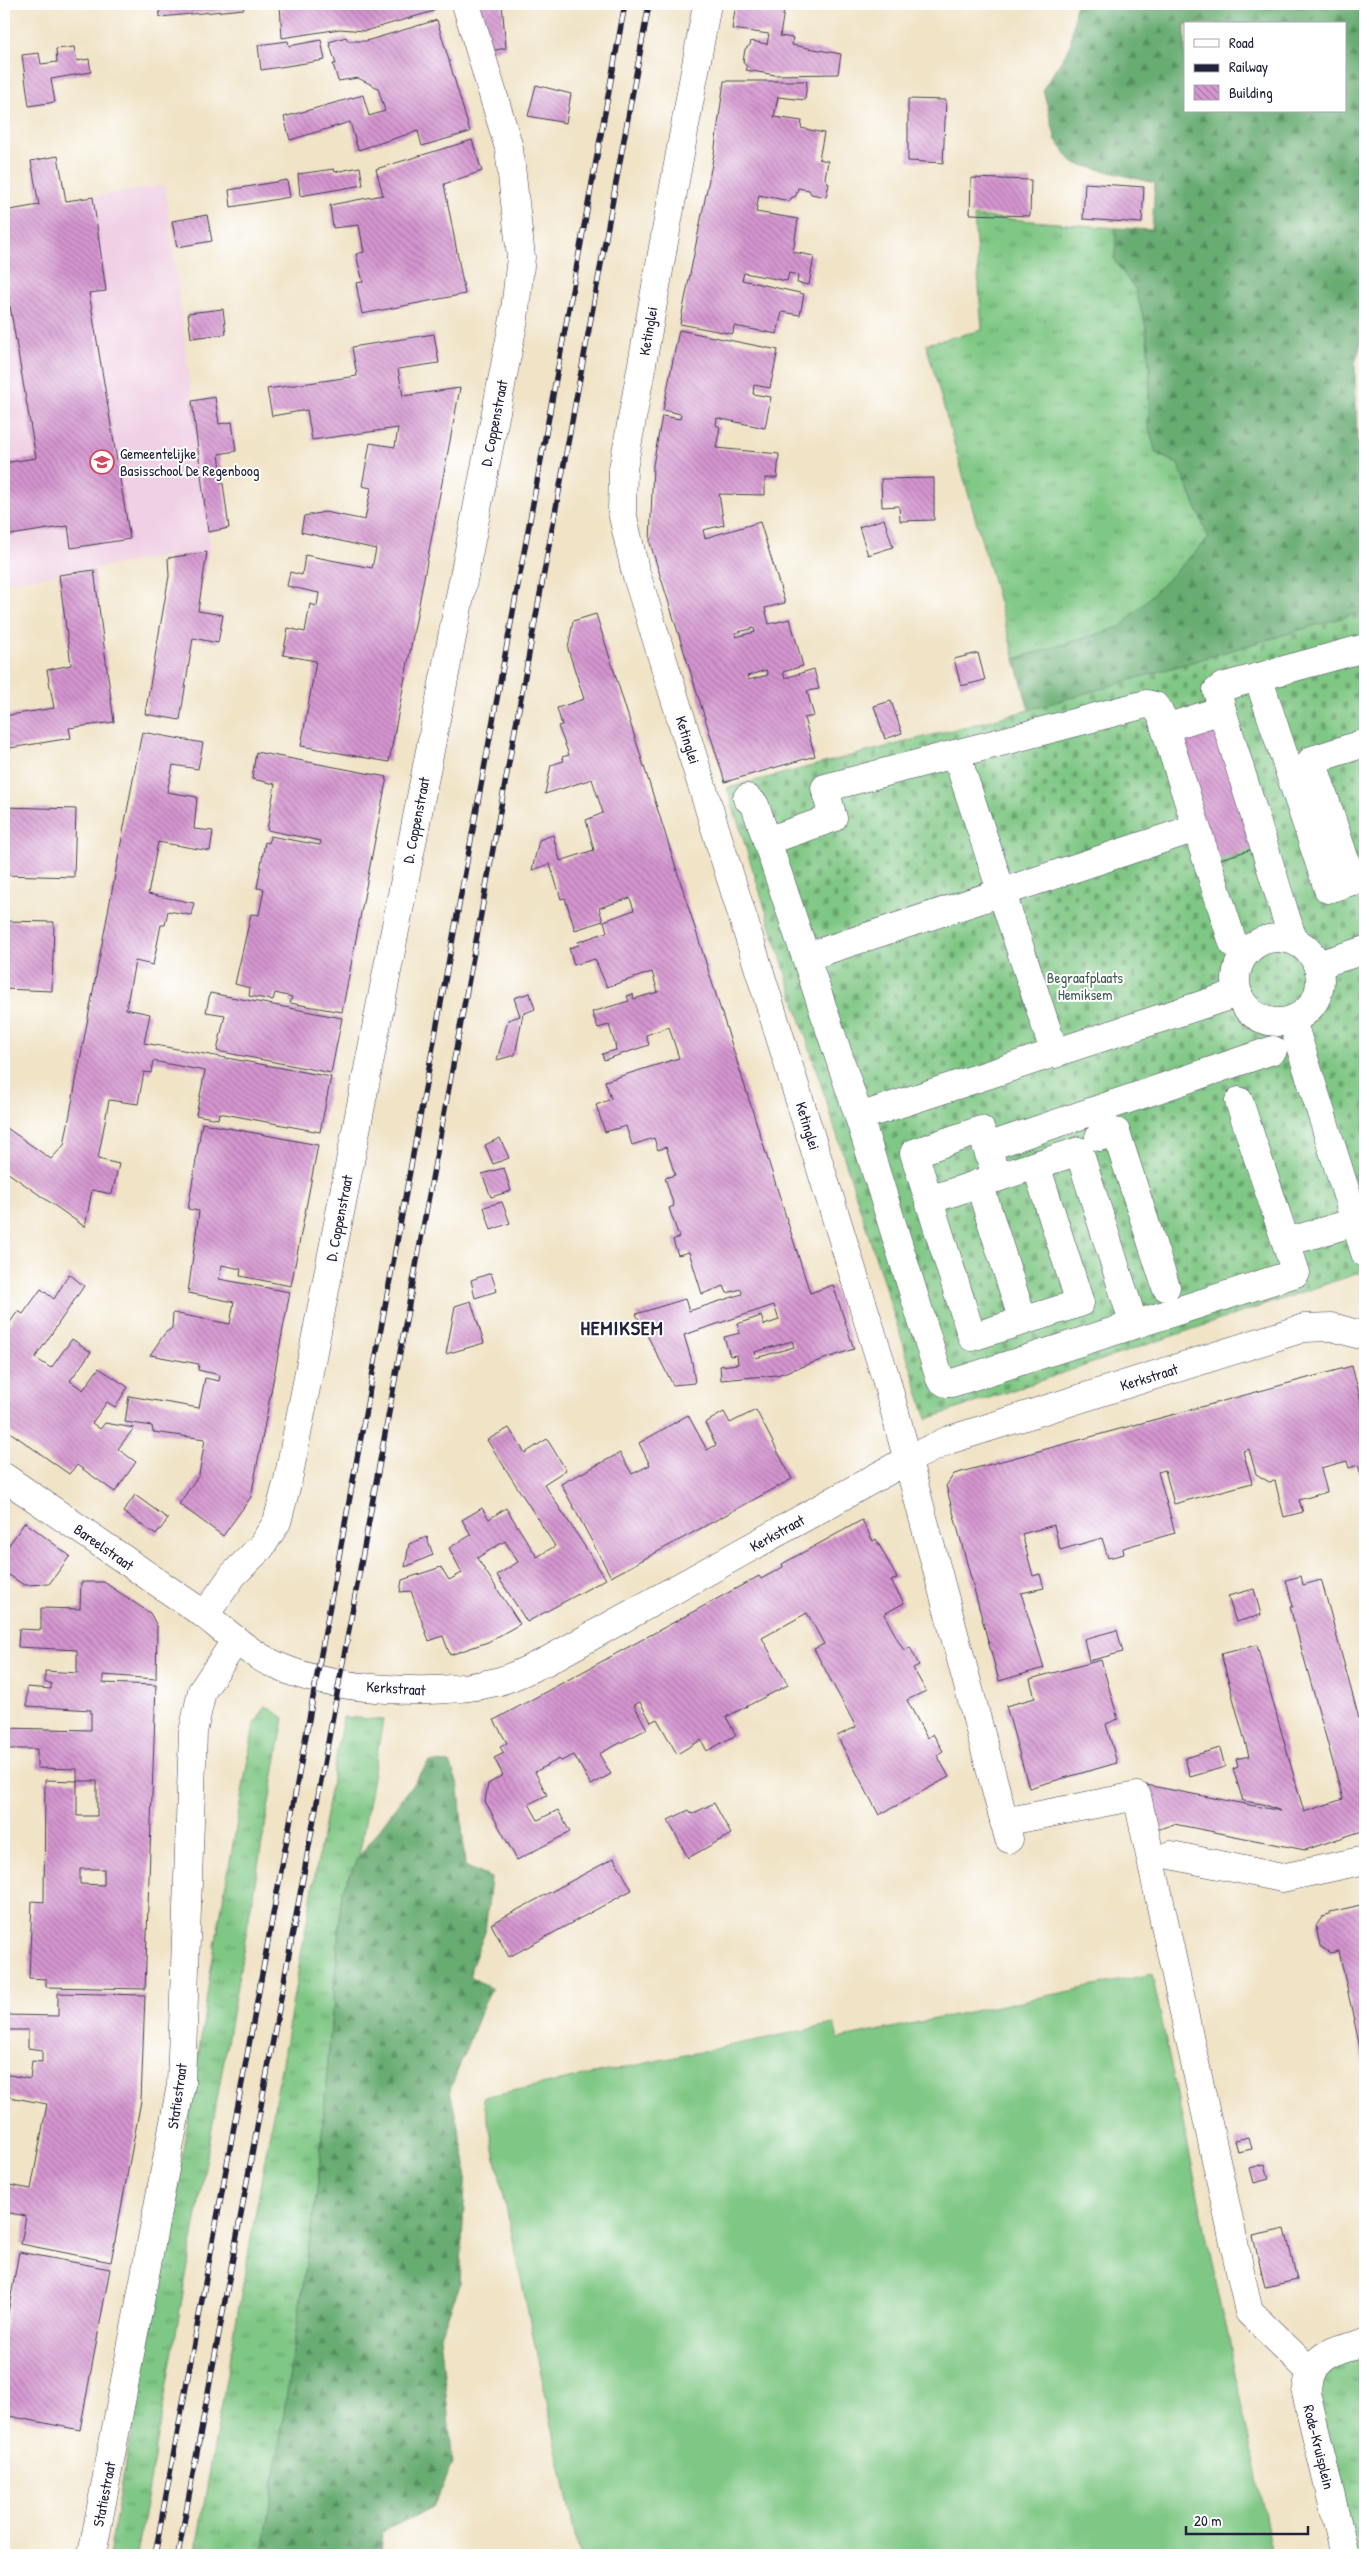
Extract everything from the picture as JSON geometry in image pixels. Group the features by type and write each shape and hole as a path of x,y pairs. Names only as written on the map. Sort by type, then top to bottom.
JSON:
{"street":[{"name":"D. Coppenstraat","path":"206,1615 233,1575 261,1547 277,1522 288,1480 514,319 521,257 509,148 466,4"},
{"name":"Ketinglei","path":"707,4 623,469 622,512 635,570 754,950 909,1459 1007,1830 1137,1796 1249,2312 1310,2372"},
{"path":"1294,940 1218,697 1218,691 1222,687 1365,648"},
{"path":"1258,677 1328,889 1358,879 1312,760 1365,743"},
{"path":"767,840 833,818 825,788 1146,704 1155,706 1161,715 1233,943 1244,955"},
{"path":"1164,728 1222,710"},
{"path":"956,754 1055,1054"},
{"path":"747,798 755,805 767,840 859,1117 940,1379 946,1383 952,1383 1296,1273 1239,1101"},
{"path":"806,957 1196,828"},
{"path":"1279,937 1294,940 1306,948 1317,965 1320,988 1314,1001 1305,1013 1292,1020 1266,1020 1254,1014 1244,1005 1238,993 1236,980 1238,967 1244,955 1252,946 1264,940 1279,937"},
{"path":"1317,965 1365,950"},
{"path":"859,1117 1238,993"},
{"path":"1292,1020 1360,1220 1365,1253"},
{"path":"986,1147 1273,1050"},
{"path":"1090,1111 1089,1144 1134,1325"},
{"path":"1023,1321 988,1180 986,1147 981,1130 914,1153 972,1337 1023,1321 1080,1303 1036,1165"},
{"path":"929,1200 1036,1165 1116,1132 1166,1287"},
{"path":"1287,1242 1360,1220"},
{"name":"Kerkstraat","path":"206,1615 236,1640 272,1664 316,1679 338,1683 446,1691 498,1682 545,1662 909,1459 949,1440 1304,1328 1332,1327 1358,1334 1365,1333"},
{"name":"Bareelstraat","path":"4,1477 206,1615"},
{"name":"Statiestraat","path":"92,2555 181,2085 193,1732 202,1691 236,1640"},
{"path":"1171,1855 1282,1878 1365,1860"},
{"path":"1310,2372 1327,2354 1350,2345 1365,2342"},
{"name":"Rode-Kruisplein","path":"1310,2372 1306,2393 1345,2555"}],"shaded area":[{"name":"Gemeentelijke Basisschool De Regenboog","path":"165,185 211,552 161,557 4,583 4,211"}],"green space":[{"path":"1076,4 1365,4 1365,328 1355,364 1357,441 1365,453 1365,611 1029,710 1015,659 1120,627 1209,538 1178,464 1156,453 1148,424 1150,374 1146,326 1135,289 1115,261 1116,228 1152,230 1155,183 1073,163 1056,140 1043,89 1070,47"},
{"path":"974,216 1116,228 1115,261 1135,289 1146,326 1150,374 1148,424 1156,453 1178,464 1209,538 1120,627 1015,659 926,344 982,330"},
{"name":"Begraafplaats Hemiksem","path":"1365,611 1365,1271 927,1419 727,788 1029,710"},
{"path":"266,1706 284,1718 137,2555 109,2555 193,2094 210,1974 254,1725"},
{"path":"343,1717 383,1720 359,1857 342,1891 318,2183 263,2555 195,2555"},
{"path":"429,1762 450,1763 459,1787 465,1866 491,1878 485,1932 471,1968 471,1977 492,1989 480,2012 450,2090 466,2164 460,2285 440,2335 453,2464 433,2507 382,2532 380,2555 263,2555 318,2183 342,1891 359,1857"},
{"path":"1152,1974 1273,2555 579,2555 483,2097 834,2024 838,2039"},
{"path":"1365,2343 1365,2555 1345,2555 1311,2372"}],"building":[{"path":"159,4 243,4 244,9 160,17"},
{"path":"280,4 432,4 434,11 365,31 340,29 282,38"},
{"path":"477,4 502,4 506,48 491,51"},
{"path":"736,4 785,4 780,36 793,38 792,45 841,54 838,74 775,75 746,70 747,67 743,62 745,49 750,45 751,41 767,44 769,34 732,29"},
{"path":"437,20 470,132 422,146 418,131 358,150 350,122 290,140 284,117 363,95 369,116 385,111 378,88 358,78 338,81 333,64 336,64 329,42 346,37 348,41 366,41"},
{"path":"321,40 325,60 261,70 258,45 288,41 289,46"},
{"path":"74,47 77,61 89,59 91,72 51,79 55,102 29,106 22,55 39,53 41,64 57,62 56,49"},
{"path":"724,81 807,81 805,100 778,97 774,117 802,121 801,128 824,133 819,159 828,161 825,178 829,184 826,197 811,194 809,190 798,188 796,196 791,198 790,201 759,195 756,212 798,219 793,252 814,256 809,285 797,283 798,275 789,273 787,281 744,273 742,280 804,294 800,315 782,312 777,334 734,326 733,334 680,324 714,154"},
{"path":"536,85 571,94 566,123 528,116"},
{"path":"908,99 946,100 943,163 908,161"},
{"path":"472,140 482,171 444,184 465,294 362,314 356,283 363,282 356,254 364,252 359,225 333,228 330,205 383,195 376,169"},
{"path":"58,156 66,201 93,197 106,291 89,293 130,539 71,548 68,526 4,536 4,463 36,458 10,306 4,307 4,211 39,205 31,161"},
{"path":"360,167 363,185 300,196 298,174 334,169 335,172"},
{"path":"971,178 1031,180 1030,216 970,214"},
{"path":"287,180 290,197 231,207 229,190"},
{"path":"1085,183 1144,187 1142,223 1083,219"},
{"path":"207,215 212,241 177,247 172,221"},
{"path":"223,309 226,334 191,338 188,313"},
{"path":"679,330 778,350 770,388 754,385 753,394 771,397 765,428 717,418 716,425 720,427 716,448 779,454 777,478 765,478 765,495 719,494 724,525 703,530 705,538 760,522 785,603 765,608 769,624 790,619 803,666 783,672 785,678 814,669 819,689 807,691 814,716 804,718 815,756 725,782 650,543 653,465 662,416 680,419 681,414 663,410","holes":["754,628 755,632 736,637 735,633","766,670 768,675 748,680 747,676"]},
{"path":"434,334 439,363 398,369 403,396 460,388 389,762 301,746 316,661 283,655 288,628 305,632 310,604 317,606 319,593 287,586 290,572 302,575 305,555 372,568 376,549 301,532 304,516 325,512 365,520 371,488 362,486 370,443 395,447 398,428 312,440 307,410 272,416 267,389 357,376 352,347"},
{"path":"215,397 219,424 232,422 236,451 219,454 229,528 208,532 192,401"},
{"path":"934,478 934,520 900,521 899,506 882,507 881,479"},
{"path":"884,519 893,547 868,555 859,527"},
{"path":"207,552 198,611 223,615 218,643 193,638 180,720 145,714 169,576 168,558"},
{"path":"94,570 114,722 69,728 71,738 4,749 4,716 54,708 47,670 71,665 59,575"},
{"path":"596,614 810,1293 833,1285 854,1349 777,1375 721,1380 720,1366 738,1364 737,1355 730,1356 724,1337 740,1333 737,1324 761,1316 764,1325 779,1320 774,1305 684,1335 692,1362 695,1383 673,1385 636,1314 685,1299 689,1311 742,1294 741,1289 727,1293 724,1286 702,1294 689,1252 678,1255 673,1240 679,1237 669,1208 674,1206 665,1178 675,1175 666,1147 658,1150 654,1138 632,1145 626,1126 605,1132 596,1105 611,1099 605,1081 679,1058 669,1027 646,1035 649,1045 604,1060 602,1054 616,1050 615,1044 609,1025 598,1028 592,1012 629,1001 627,996 633,994 634,999 658,992 652,972 607,987 595,959 574,965 569,948 579,945 578,942 607,932 604,921 634,910 630,898 599,908 603,921 575,930 565,898 561,899 550,864 532,870 539,840 553,835 560,861 594,850 586,820 603,813 592,779 545,794 551,765 564,761 562,757 569,755 558,726 562,725 557,708 584,699 568,649 573,621","holes":["792,1341 794,1347 756,1358 755,1352"]},
{"path":"978,653 985,680 961,686 954,659"},
{"path":"891,701 902,733 885,739 874,706"},
{"path":"1217,718 1259,847 1214,861 1173,732"},
{"path":"142,732 203,743 198,769 173,765 167,792 197,797 194,829 213,831 210,851 158,842 148,894 194,903 191,915 168,911 165,925 161,925 153,965 135,961 126,1009 150,1014 144,1043 331,1077 320,1132 219,1113 218,1119 196,1115 205,1071 153,1061 151,1073 144,1072 138,1104 109,1100 98,1159 119,1164 112,1194 92,1190 85,1227 4,1170 4,1126 51,1159 64,1145"},
{"path":"256,752 387,777 342,1012 290,1003 292,997 275,993 273,1000 249,996 250,988 235,984 251,914 259,915 264,889 257,888 265,842 269,843 270,836 320,845 321,841 267,830 275,784 252,779"},
{"path":"4,807 76,809 74,877 4,875"},
{"path":"4,921 54,922 52,991 4,989"},
{"path":"210,993 342,1018 331,1073 217,1051 225,1015 206,1012"},
{"path":"530,993 535,1009 523,1014 515,1055 497,1060 508,1020 520,1016 514,998"},
{"path":"202,1123 318,1145 291,1286 240,1276 241,1269 222,1265 219,1279 290,1292 251,1497 223,1536 179,1504 199,1475 205,1439 153,1432 152,1426 125,1422 129,1396 199,1408 205,1378 219,1381 220,1375 198,1370 199,1364 150,1355 165,1333 172,1328 173,1313 230,1324 234,1302 188,1293 199,1211 188,1209"},
{"path":"500,1138 509,1158 493,1164 485,1145"},
{"path":"504,1168 511,1191 491,1197 482,1174"},
{"path":"502,1202 510,1223 491,1230 484,1207"},
{"path":"491,1273 497,1291 475,1298 471,1280"},
{"path":"69,1274 84,1286 35,1358 51,1368 72,1339 91,1352 70,1381 83,1390 99,1368 128,1387 115,1407 107,1402 92,1423 100,1429 105,1423 134,1428 118,1449 136,1462 115,1492 77,1465 69,1474 4,1428 4,1331 18,1311 23,1314 41,1289 54,1299"},
{"path":"471,1301 484,1343 446,1354 455,1306"},
{"path":"1352,1366 1365,1417 1365,1489 1358,1465 1349,1468 1347,1461 1321,1468 1327,1492 1299,1500 1303,1512 1284,1517 1275,1481 1269,1482 1256,1474 1249,1449 1243,1451 1252,1483 1174,1504 1165,1470 1158,1472 1175,1533 1123,1548 1124,1554 1108,1558 1102,1538 1060,1550 1054,1525 1022,1534 1033,1576 1040,1574 1044,1588 1021,1593 1044,1668 999,1681 946,1486 954,1474"},
{"path":"756,1410 792,1479 611,1577 561,1484 620,1453 632,1474 650,1465 639,1443 688,1415 707,1450 716,1445 705,1423 724,1412 730,1423"},
{"path":"509,1428 525,1453 547,1439 566,1470 544,1484 606,1579 527,1622 497,1575 518,1562 505,1541 477,1558 520,1624 488,1642 450,1655 443,1636 429,1641 411,1591 400,1592 402,1580 441,1567 449,1580 462,1573 449,1548 471,1535 462,1520 482,1508 489,1519 506,1508 537,1557 555,1546 487,1440"},
{"path":"135,1495 168,1519 156,1535 123,1512"},
{"path":"862,1520 873,1541 876,1539 897,1578 891,1581 904,1603 884,1614 904,1651 910,1647 919,1665 913,1668 926,1691 907,1700 927,1738 933,1734 943,1751 937,1755 949,1777 879,1815 837,1736 856,1727 814,1649 824,1644 807,1613 762,1638 788,1685 726,1717 736,1735 707,1751 701,1740 677,1754 657,1719 651,1722 640,1702 634,1705 647,1729 599,1754 611,1774 591,1785 574,1755 561,1761 559,1759 535,1772 547,1795 529,1804 538,1820 558,1810 570,1832 517,1860 485,1801 488,1784 503,1775 494,1758 504,1753 500,1747 507,1743 494,1720 759,1576 761,1579 783,1567 782,1564"},
{"path":"25,1522 70,1556 49,1584 24,1585 9,1575 4,1581 4,1552"},
{"path":"427,1537 433,1555 405,1567 409,1544"},
{"path":"1301,1576 1303,1585 1321,1580 1322,1582 1365,1741 1365,1830 1305,1850 1174,1824 1154,1831 1141,1784 1281,1811 1262,1804 1243,1801 1233,1769 1238,1767 1236,1759 1249,1756 1221,1654 1257,1645 1304,1812 1343,1799 1290,1607 1293,1607 1286,1580"},
{"path":"81,1582 104,1582 150,1613 157,1626 156,1679 103,1675 103,1683 156,1685 145,1989 46,1987 46,1979 29,1978 32,1901 44,1902 45,1780 77,1781 77,1769 37,1768 37,1749 4,1749 4,1728 91,1730 91,1710 27,1706 27,1687 51,1689 51,1683 45,1683 45,1671 77,1673 77,1650 18,1647 19,1629 41,1630 41,1608 80,1609","holes":["77,1781 97,1781 97,1816 77,1816","80,1869 104,1869 104,1885 80,1884"]},
{"path":"1254,1589 1261,1615 1236,1622 1228,1596"},
{"path":"1117,1630 1123,1652 1089,1661 1084,1639"},
{"path":"1101,1660 1118,1719 1106,1724 1117,1763 1029,1788 1006,1706 1035,1698 1030,1679"},
{"path":"1220,1748 1225,1767 1190,1777 1185,1758"},
{"path":"714,1803 731,1834 688,1858 668,1820 689,1810 692,1814"},
{"path":"614,1858 632,1890 509,1957 491,1924"},
{"path":"1365,1904 1365,2071 1339,1951 1330,1953 1320,1946 1316,1926 1322,1917 1330,1915 1330,1912"},
{"path":"58,1993 145,1995 141,2101 111,2262 21,2244 26,2216 4,2212 4,2184 31,2189 47,2104 4,2096 4,2074 30,2079 32,2061 42,2062 42,2050 28,2048 28,2030 4,2030 4,2015 58,2016"},
{"path":"1249,2137 1252,2149 1238,2152 1235,2140"},
{"path":"1265,2164 1269,2179 1254,2183 1250,2168"},
{"path":"1285,2229 1297,2280 1265,2287 1253,2236"},
{"path":"19,2252 110,2269 80,2430 4,2415 4,2335"}],"railway":[{"path":"155,2555 625,4"},
{"path":"178,2555 649,4"}],"place":[{"name":"Gemeentelijke Basisschool De Regenboog","path":"102,462"}],"district":[{"name":"HEMIKSEM","path":"622,1327"}]}
